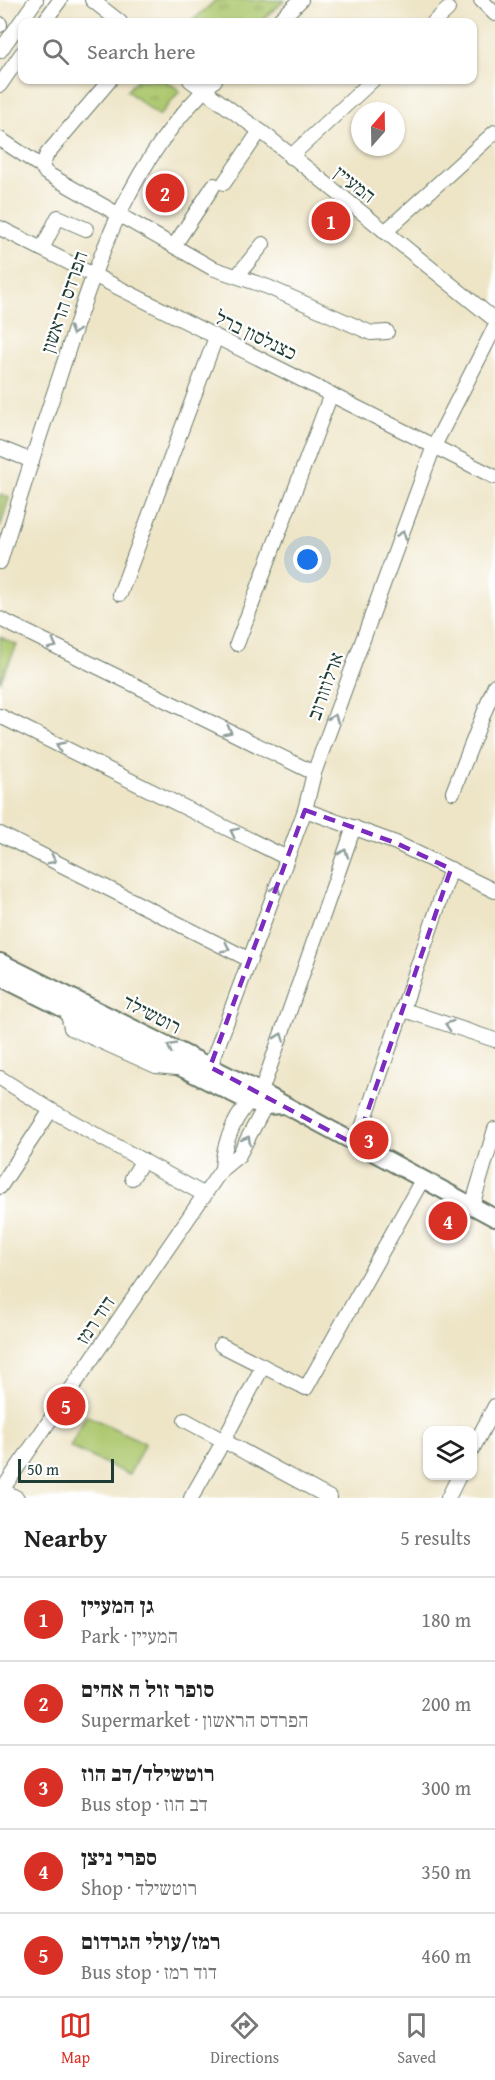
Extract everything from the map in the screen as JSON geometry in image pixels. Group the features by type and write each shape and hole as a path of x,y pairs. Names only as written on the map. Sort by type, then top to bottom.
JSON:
{"main road":[{"name":"רוטשילד","path":"0,962 210,1067 258,1100"},
{"name":"רוטשילד","path":"0,977 182,1068 258,1100 285,1106 495,1218"}],"street":[{"path":"23,18 36,0"},
{"path":"47,18 60,0"},
{"path":"92,0 115,18"},
{"path":"281,18 301,0"},
{"path":"481,0 495,14"},
{"path":"438,18 448,9"},
{"path":"0,51 18,26"},
{"path":"0,85 18,59"},
{"path":"42,167 47,154 107,84"},
{"name":"המעיין","path":"195,84 260,131 495,320"},
{"name":"הפרדס הראשון","path":"0,562 92,275 117,213 162,140 210,84"},
{"path":"290,157 369,84"},
{"path":"174,246 260,131"},
{"path":"385,232 495,132"},
{"path":"0,139 42,167 46,174 212,268 268,287 371,333 387,332"},
{"path":"42,249 58,217 86,229"},
{"path":"0,245 2,230"},
{"name":"כצנלסון ברל","path":"2,230 495,477"},
{"path":"237,276 263,244"},
{"name":"ארלוזורוב","path":"210,1067 305,810 314,773 434,446 495,327"},
{"path":"120,594 216,337"},
{"path":"237,644 330,394"},
{"path":"0,448 32,461"},
{"path":"0,619 314,773"},
{"path":"453,792 495,686"},
{"path":"0,716 287,858"},
{"path":"305,810 396,843 495,891"},
{"name":"דוד רמז","path":"1,1491 222,1169 226,1142 258,1100 354,826"},
{"path":"0,834 250,960"},
{"path":"356,1145 370,1110 451,869"},
{"path":"404,1010 495,1040"},
{"path":"0,1078 51,1110 205,1195"},
{"path":"0,1186 51,1110"},
{"path":"472,1206 495,1129"},
{"path":"132,1178 143,1161"},
{"path":"221,1345 306,1388 422,1180"},
{"path":"191,1498 263,1366"},
{"path":"477,1440 495,1406"},
{"path":"185,1420 221,1445 330,1498"},
{"path":"448,1498 457,1480"},
{"path":"1,1491 17,1498"}],"highlighted area":[{"path":"305,810 396,843 451,869 356,1145 210,1067"}],"green space":[{"path":"216,0 285,0 265,18 196,18"},
{"path":"133,84 170,84 180,91 159,116 127,91"},
{"path":"331,201 351,220 332,241 311,223"},
{"path":"0,494 9,498 0,528"},
{"path":"0,637 17,645 0,682"},
{"path":"86,1415 145,1443 129,1475 70,1447"}],"place":[{"name":"סופר זול ה אחים","path":"165,193"},
{"name":"גן המעיין","path":"331,221"},
{"name":"רוטשילד/דב הוז","path":"369,1140"},
{"name":"ספרי ניצן","path":"448,1221"},
{"name":"רמז/עולי הגרדום","path":"66,1406"}]}
